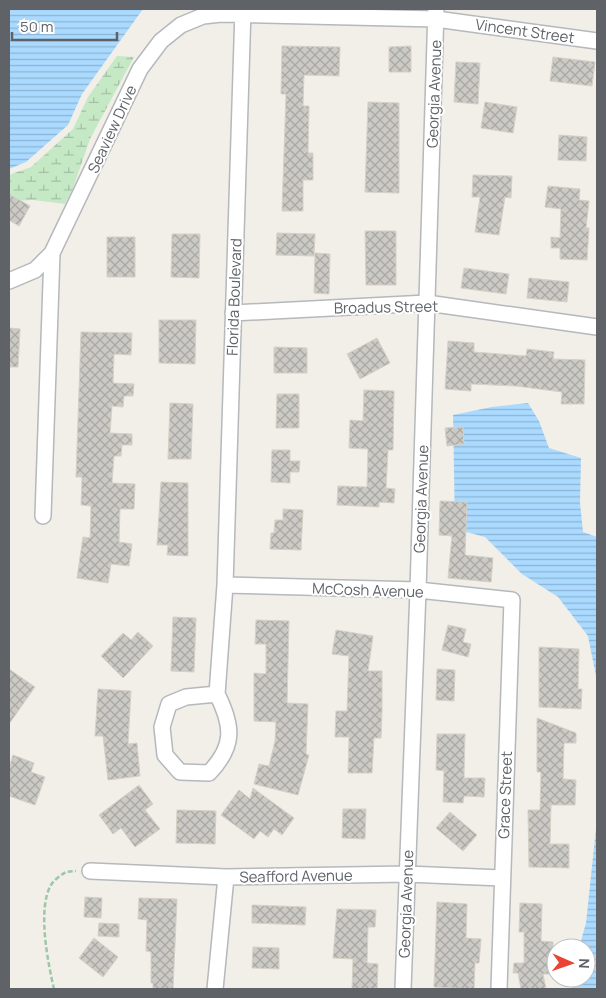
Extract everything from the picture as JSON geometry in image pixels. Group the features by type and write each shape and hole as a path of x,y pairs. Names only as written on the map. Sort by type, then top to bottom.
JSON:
{"street":[{"name":"Vincent Street","path":"243,12 436,14 597,41"},
{"name":"Seaview Drive","path":"9,281 35,270 52,253 140,69 161,41 181,25 204,16 243,12"},
{"name":"Florida Boulevard","path":"218,694 225,585 243,12"},
{"name":"Georgia Avenue","path":"403,989 436,14"},
{"path":"43,516 52,253"},
{"name":"Broadus Street","path":"233,313 427,303 597,327"},
{"name":"McCosh Avenue","path":"225,585 418,590 512,600"},
{"name":"Grace Street","path":"499,989 512,600"},
{"path":"218,694 230,722 228,746 222,760 209,774 180,772 165,756 162,727 169,704 186,698 218,694"},
{"name":"Seafford Avenue","path":"90,871 226,876 407,874 502,878"},
{"path":"215,989 226,876"}],"path":[{"path":"54,989 48,965 44,914 51,885 66,872 90,871"}],"green space":[{"path":"117,56 134,57 90,139 73,188 65,204 33,200 9,201 9,175 31,167 73,129 88,97"}],"water":[{"path":"9,9 143,9 82,94 68,125 26,162 9,169"},
{"path":"528,403 539,421 549,448 581,458 580,503 583,532 597,537 597,681 588,636 558,597 522,574 485,537 455,529 453,415 492,407"},
{"path":"597,819 597,989 572,989 596,988 596,938 582,938 586,923"}],"building":[{"path":"282,46 340,47 339,76 304,75 303,106 309,106 308,153 313,153 313,180 303,180 303,211 282,211 286,94 281,94"},
{"path":"411,46 411,72 389,72 389,47"},
{"path":"553,57 595,62 592,86 550,81"},
{"path":"456,62 480,63 478,104 454,102"},
{"path":"368,102 399,103 399,193 365,192"},
{"path":"485,102 517,107 513,133 481,128"},
{"path":"559,135 587,137 586,161 558,160"},
{"path":"473,175 512,176 511,198 505,197 499,235 475,232 480,197 472,197"},
{"path":"548,186 580,189 579,200 589,201 586,228 589,228 587,260 560,259 560,248 551,248 551,237 560,238 561,209 545,207"},
{"path":"9,194 30,206 19,226 9,220"},
{"path":"365,231 396,231 396,285 366,285"},
{"path":"277,233 315,234 314,256 276,255"},
{"path":"172,234 200,234 199,278 171,277"},
{"path":"107,237 135,237 135,277 107,277"},
{"path":"315,253 330,254 329,294 314,293"},
{"path":"464,268 509,274 506,294 461,288"},
{"path":"529,278 569,282 567,302 527,298"},
{"path":"159,320 196,320 195,364 159,363"},
{"path":"9,328 20,329 18,367 9,367"},
{"path":"81,332 132,333 131,355 114,354 113,383 134,384 133,396 124,396 123,407 112,406 110,433 132,434 132,445 122,445 121,456 114,456 112,483 135,484 134,509 120,509 119,542 132,544 129,566 111,564 108,583 77,578 83,537 90,538 91,506 81,505 82,477 76,477"},
{"path":"377,338 390,363 360,379 347,354"},
{"path":"448,341 474,343 474,352 526,356 527,349 554,352 553,359 585,360 584,404 561,404 562,392 516,386 471,384 471,391 445,389"},
{"path":"274,347 307,348 307,373 274,373"},
{"path":"364,390 394,391 393,450 388,450 386,488 395,489 394,503 379,502 379,507 337,505 338,486 367,487 368,449 349,448 350,420 363,421"},
{"path":"277,394 299,394 299,428 276,428"},
{"path":"170,403 193,404 191,459 168,459"},
{"path":"463,427 464,444 447,446 445,428"},
{"path":"272,450 290,450 290,461 300,461 299,472 290,472 290,483 271,482"},
{"path":"161,482 188,483 188,556 167,555 168,545 157,545"},
{"path":"440,501 467,502 465,555 493,558 491,582 448,578 452,536 439,535"},
{"path":"283,509 303,510 301,550 270,549 271,533 274,533 275,520 283,520"},
{"path":"173,617 196,618 194,672 171,671"},
{"path":"256,620 289,621 287,703 308,704 306,754 309,755 298,795 254,784 259,764 269,766 275,741 276,722 254,721 254,673 266,674 266,644 255,644"},
{"path":"448,625 466,629 463,642 471,644 468,657 442,650"},
{"path":"336,630 373,636 368,671 382,671 381,738 374,738 372,773 348,773 349,737 335,737 336,711 347,711 349,656 332,654"},
{"path":"138,632 153,646 123,678 101,656 123,633 131,640"},
{"path":"539,647 579,649 578,689 582,689 581,709 539,707"},
{"path":"9,669 35,687 9,724"},
{"path":"437,669 455,670 454,701 436,700"},
{"path":"98,689 131,691 128,744 137,743 140,776 108,780 103,736 95,736"},
{"path":"537,718 576,733 576,743 564,743 563,779 576,780 575,805 551,805 550,844 569,844 569,868 529,867 528,810 540,810 541,772 537,772"},
{"path":"437,734 465,734 464,778 485,778 484,797 464,796 463,803 443,802 444,771 436,770"},
{"path":"13,755 34,763 31,772 45,777 35,805 9,796 9,768"},
{"path":"139,785 153,804 145,810 160,829 135,847 121,828 113,834 99,815"},
{"path":"253,788 294,818 282,835 274,829 268,837 260,831 254,839 221,815 239,790 250,799"},
{"path":"343,809 366,809 365,839 342,838"},
{"path":"177,810 216,811 215,844 176,843"},
{"path":"450,812 477,835 463,851 436,828"},
{"path":"85,897 102,898 101,918 84,917"},
{"path":"139,898 177,899 173,989 153,989 153,983 151,983 151,952 146,951 147,920 138,919"},
{"path":"437,902 467,904 466,938 481,939 479,963 475,963 474,989 434,987"},
{"path":"520,903 542,904 541,941 546,941 546,974 543,974 546,989 521,989 518,973 513,973 514,963 524,963 524,932 519,932"},
{"path":"252,905 306,907 305,925 252,923"},
{"path":"337,909 376,910 375,927 368,927 367,963 378,964 377,989 352,989 353,959 333,958"},
{"path":"99,923 119,924 119,937 98,936"},
{"path":"94,938 118,957 103,977 79,958"},
{"path":"253,947 279,948 279,969 252,968"}]}
